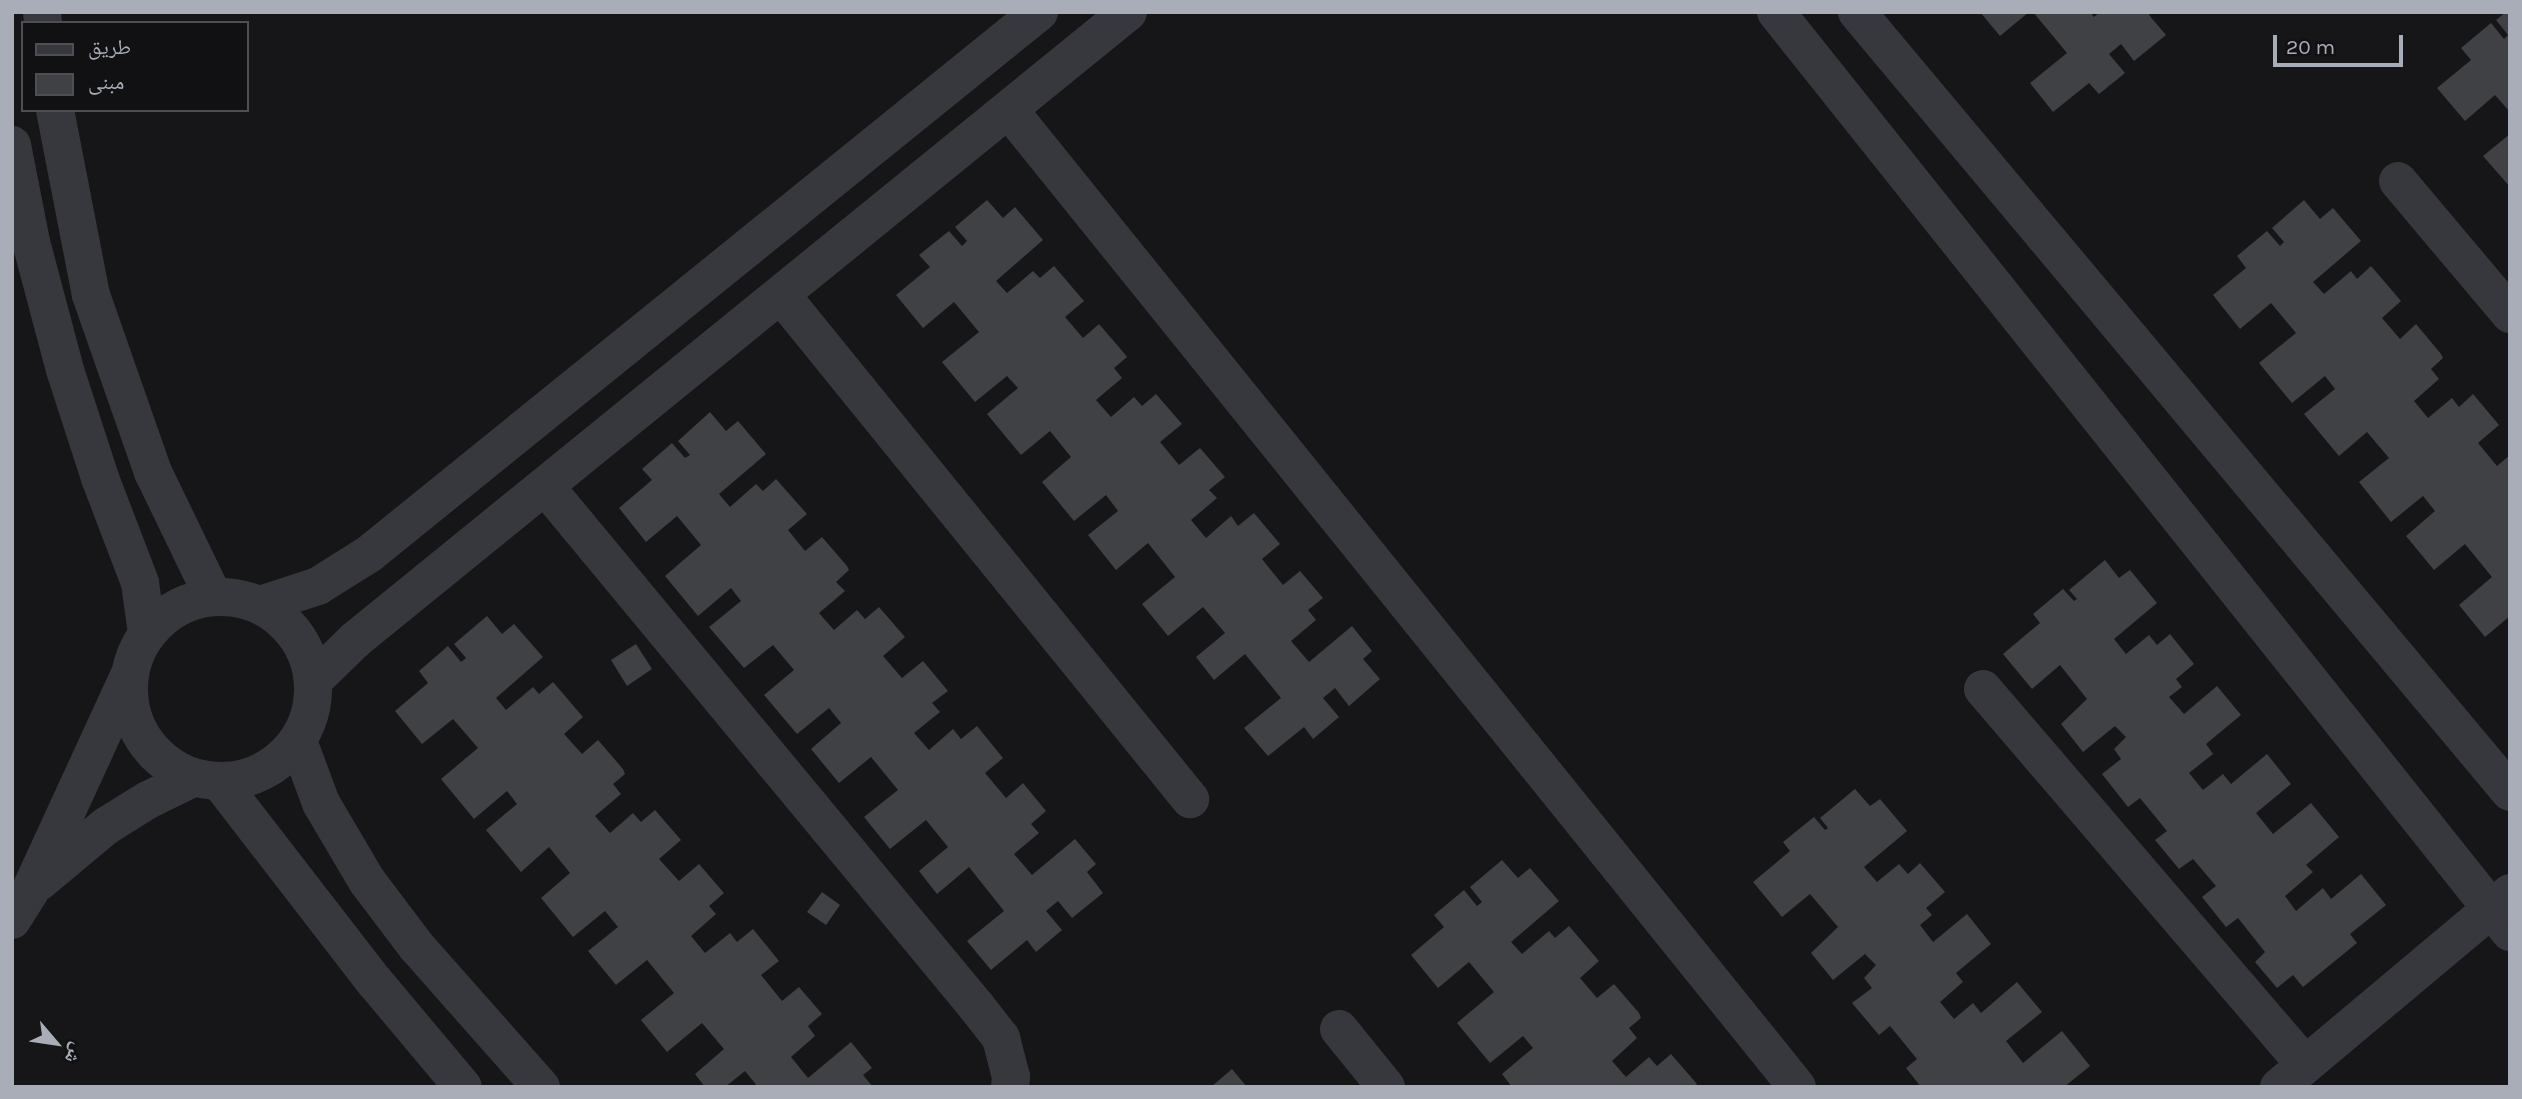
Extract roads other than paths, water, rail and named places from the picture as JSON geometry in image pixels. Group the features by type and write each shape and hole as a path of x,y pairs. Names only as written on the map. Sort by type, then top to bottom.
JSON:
{"street":[{"path":"260,605 318,586 369,554 1039,12"},
{"path":"313,681 355,640 782,296 1128,12"},
{"path":"1776,12 2503,911 2292,1076 1983,689"},
{"path":"1857,12 2510,792"},
{"path":"1009,110 1797,1087"},
{"path":"55,112 91,295 153,472 213,596"},
{"path":"12,145 31,242 65,370 100,478 140,583 147,634"},
{"path":"2398,181 2510,314"},
{"path":"782,296 1190,799"},
{"path":"545,486 984,1016 1000,1038 1011,1077 1010,1087"},
{"path":"213,596 237,598 260,605 287,623 305,649 313,681 311,712 298,741 277,763 250,777 207,780 148,800 106,826 21,906 147,634 166,615 188,603 213,596"},
{"path":"130,674 129,701 136,726 150,749 169,766 207,780 463,1087"},
{"path":"298,741 321,803 367,881 417,947 541,1087"},
{"path":"1339,1029 1386,1087"}]}
